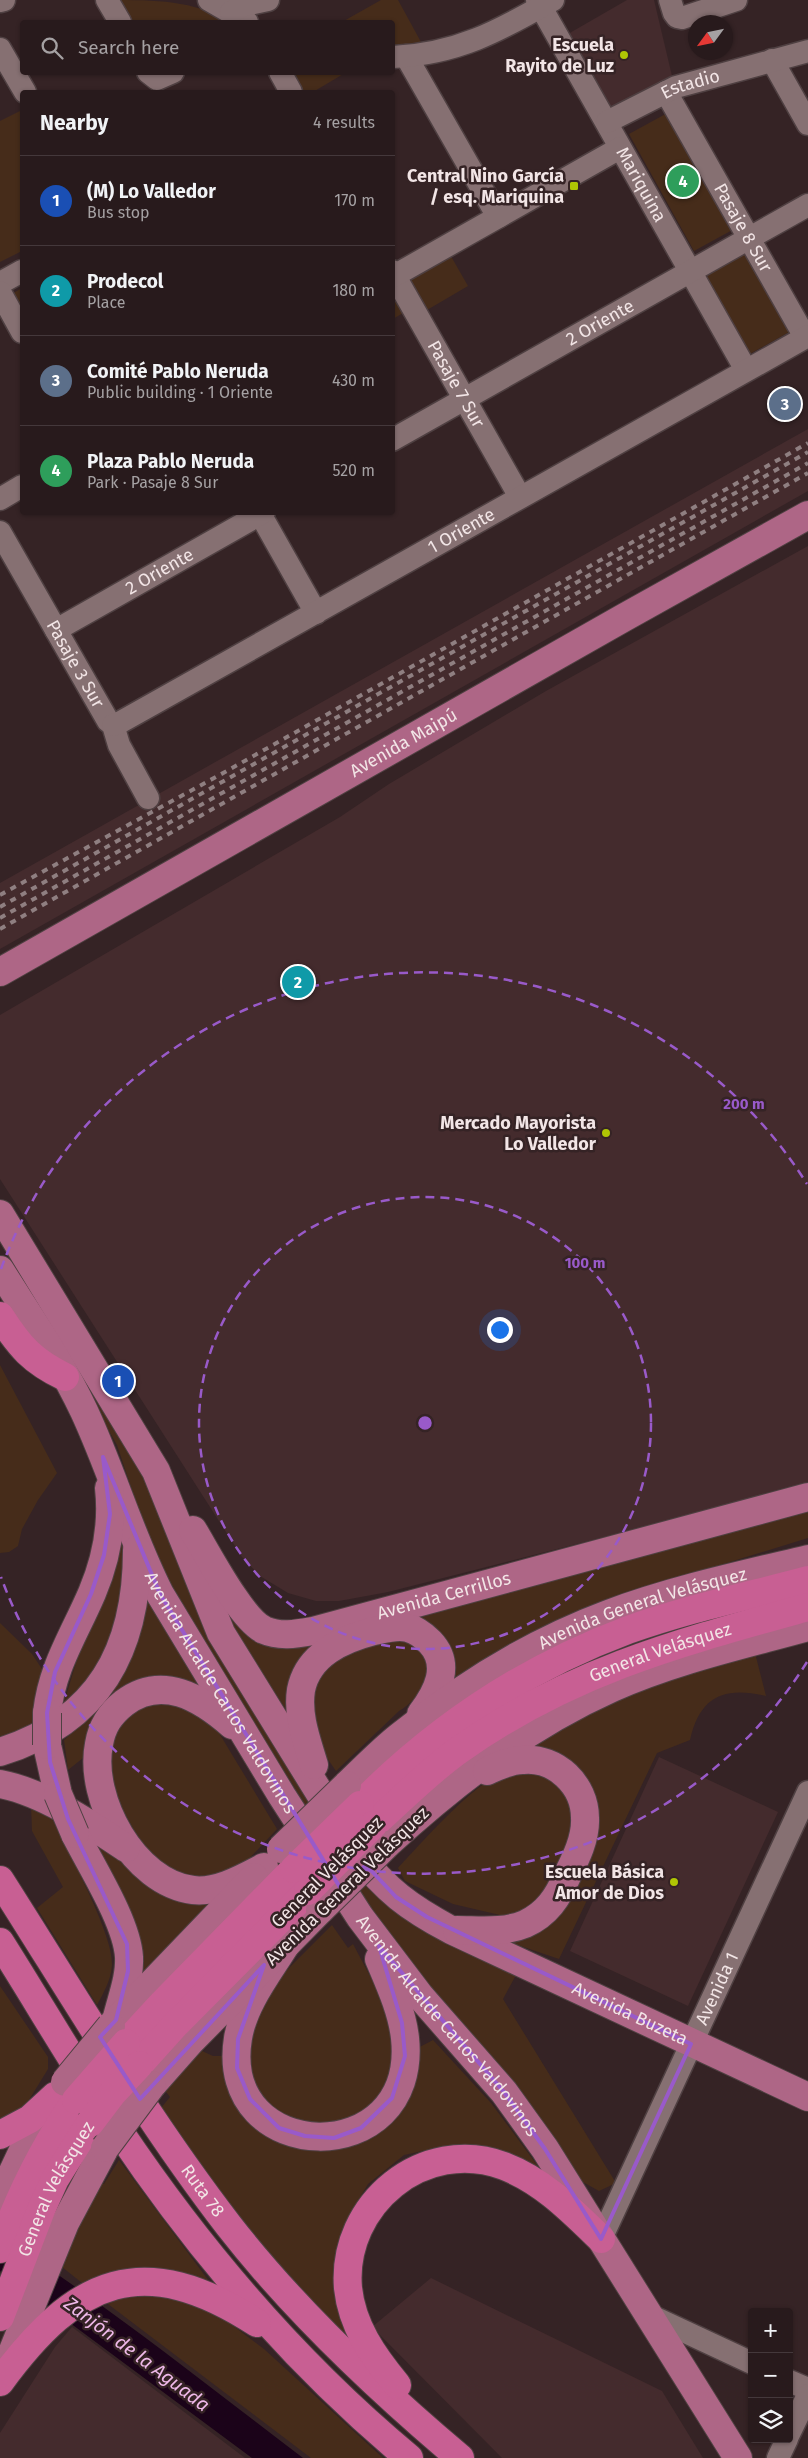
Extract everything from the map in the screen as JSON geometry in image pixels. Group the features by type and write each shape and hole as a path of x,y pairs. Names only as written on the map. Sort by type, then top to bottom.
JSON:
{"highway":[{"path":"0,1316 26,1354 42,1366 65,1377"},
{"name":"General Velásquez","path":"367,1815 410,1757 466,1714 527,1676 595,1643 666,1618 808,1580"},
{"name":"General Velásquez","path":"0,2249 39,2161 65,2093 129,2048 175,2025 293,1877 367,1815 457,1751 524,1708 613,1665 679,1642 808,1607"},
{"name":"Ruta 78","path":"0,1880 162,2132 231,2227 326,2335 387,2394 456,2455"},
{"name":"Ruta 78","path":"4,1952 144,2168 208,2253 287,2344 356,2412 409,2458"},
{"name":"General Velásquez","path":"4,2307 13,2218 56,2179 90,2123 112,2094 129,2048"},
{"path":"0,2135 30,2119 65,2093"},
{"path":"456,2455 371,2352 355,2318 348,2288 349,2254 359,2226 370,2206 390,2186 417,2168 449,2160 485,2161 519,2172 559,2198 601,2239"},
{"path":"0,2382 23,2352 42,2316 107,2288 138,2282 156,2282 182,2286 222,2302 287,2344"}],"main road":[{"name":"Avenida Maipú","path":"0,972 624,617 808,515"},
{"name":"Avenida Alcalde Carlos Valdovinos","path":"0,1214 156,1471 221,1634 356,1852 387,1889 416,1911 451,1930"},
{"name":"Avenida Alcalde Carlos Valdovinos","path":"0,1270 84,1411 137,1544 160,1594 246,1737 360,1917 396,1966 483,2066 525,2120 572,2191 738,2458"},
{"path":"103,1457 108,1485 110,1514 104,1555 92,1594 55,1672 47,1713 48,1745 58,1794 75,1834 117,1917 127,1944 129,2048"},
{"name":"Avenida Cerrillos","path":"156,1471 247,1615 262,1629 287,1635 313,1631 808,1497"},
{"path":"0,1752 38,1737 71,1716 105,1678 123,1644 128,1628 136,1586 137,1544"},
{"name":"Avenida General Velásquez","path":"42,2316 51,2255 76,2199 105,2148 129,2048 293,1877 367,1815 399,1737 484,1677 524,1653 586,1623 635,1605 808,1559"},
{"path":"326,1802 305,1734 300,1704 305,1679 322,1655 348,1639 380,1630 401,1627 414,1630 432,1644 441,1660 439,1686 428,1705 399,1737"},
{"name":"Avenida General Velásquez","path":"367,1815 431,1804 522,1737 607,1690 672,1665 808,1627"},
{"path":"129,1850 106,1805 98,1771 98,1746 101,1735 104,1726 118,1708 147,1691 158,1689 179,1691 212,1709 246,1737"},
{"path":"431,1804 491,1769 524,1759 545,1762 564,1773 577,1789 584,1809 584,1830 577,1856 557,1897 544,1912 527,1923 508,1929 451,1930"},
{"path":"0,1784 23,1791 54,1805 92,1826 129,1850 148,1870 182,1888 194,1890 293,1877"},
{"name":"Avenida General Velásquez","path":"129,2048 190,2042 288,1941 293,1877"},
{"path":"288,1941 258,1989 241,2025 237,2068 242,2085 259,2111 279,2128 305,2136 334,2138 348,2134 373,2120 392,2098 398,2086 405,2056 405,2040 397,2006 360,1917"},
{"name":"Avenida Buzeta","path":"451,1930 691,2044 808,2097"}],"street":[{"path":"107,0 119,20"},
{"path":"209,0 239,17 244,5 268,0"},
{"path":"670,0 674,13 677,17 682,18 736,0"},
{"path":"498,217 399,57 437,53 472,43 506,27 543,2"},
{"name":"Mariquina","path":"543,2 620,148 746,370"},
{"path":"0,49 24,90"},
{"name":"Estadio","path":"607,122 682,85 808,50"},
{"path":"772,60 808,124"},
{"path":"152,75 157,79 166,75"},
{"path":"282,75 290,90"},
{"name":"Pasaje 8 Sur","path":"666,92 806,337"},
{"path":"395,273 620,148"},
{"name":"2 Oriente","path":"395,438 808,205"},
{"path":"0,283 20,272"},
{"name":"Pasaje 7 Sur","path":"395,277 520,498"},
{"path":"0,292 20,328"},
{"name":"1 Oriente","path":"113,725 119,724 806,337"},
{"path":"0,498 20,487"},
{"name":"2 Oriente","path":"56,630 257,515"},
{"path":"262,515 316,612"},
{"name":"Pasaje 3 Sur","path":"0,532 108,722 113,725 119,745 148,798"},
{"name":"Avenida 1","path":"601,2239 806,1801"},
{"path":"648,2315 748,2361"},
{"path":"793,2383 808,2389"},
{"path":"793,2426 808,2395"},
{"path":"778,2458 785,2443"}],"highlighted area":[{"path":"103,1457 160,1594 341,1889 366,1865 396,1897 427,1917 691,2044 601,2239 545,2149 504,2092 379,1946 402,2023 405,2056 392,2098 361,2128 334,2138 305,2136 279,2128 250,2099 237,2068 238,2039 264,1965 140,2099 100,2037 116,2020 128,1971 127,1944 68,1819 50,1762 47,1713 55,1672 91,1594 104,1555 110,1514"}],"shaded area":[{"path":"112,0 143,0 188,5 202,9 225,20 124,20"},
{"path":"381,0 398,0 421,42 395,46 395,20 346,20"},
{"name":"Escuela Rayito de Luz","path":"627,0 654,0 672,76 612,110 568,34"},
{"path":"289,75 342,75 316,90 299,90"},
{"path":"20,111 20,252 0,262 0,121"},
{"path":"671,111 736,228 694,251 629,134"},
{"path":"747,250 791,331 748,355 703,274"},
{"path":"448,251 468,286 427,310 407,275"},
{"path":"20,289 20,317 10,295"},
{"path":"395,289 408,310 395,318"},
{"path":"808,429 808,491 0,949 0,883"},
{"path":"808,546 808,1482 616,1534 388,1592 339,1601 316,1601 288,1593 260,1576 242,1557 0,1179 0,1015 340,817 389,784 546,691"},
{"path":"0,1365 57,1473 38,1500 22,1529 18,1546 9,1552 0,1553"},
{"path":"86,1376 160,1489 199,1598 386,1900 516,1975 503,1999 616,2183 599,2191 581,2181 533,2117 434,1996 373,1914 201,1637 164,1571 144,1526 117,1445 80,1380"},
{"path":"808,1507 808,1538 623,1595 445,1688 430,1634 328,1640 291,1717 237,1636 218,1597 263,1637"},
{"path":"119,1520 126,1540 125,1608 95,1674 63,1706"},
{"path":"146,1593 204,1690 127,1687 107,1696"},
{"path":"0,1623 32,1654 44,1672 37,1726 0,1738"},
{"path":"392,1639 412,1641 423,1653 427,1661 428,1670 423,1686 412,1701 336,1771 314,1739 304,1702 330,1658"},
{"path":"755,1653 766,1696 738,1692 716,1698 707,1704 700,1713 690,1740 657,1753 559,1959 503,1940 529,1934 592,1801 512,1751 652,1680"},
{"path":"182,1697 216,1728 277,1829 245,1863 212,1881 168,1869 144,1848 118,1801 108,1760 111,1734 136,1705"},
{"path":"96,1712 90,1730 88,1754 68,1770 64,1740"},
{"name":"Escuela Básica Amor de Dios","path":"659,1757 778,1812 688,2006 570,1951"},
{"path":"539,1771 568,1793 576,1828 558,1874 540,1897 521,1911 511,1915 500,1915 453,1904 405,1881 398,1868 474,1791 497,1777"},
{"path":"31,1805 49,1812 87,1889 105,1933 112,1965 109,1981 97,2005 37,1908 63,1887 32,1831"},
{"path":"81,1834 127,1863 233,1886 133,1985"},
{"path":"332,1925 348,1948 353,1944 387,2008 397,2058 379,2101 353,2117 323,2125 291,2120 265,2103 242,2054 275,1982"},
{"path":"0,1986 48,2057 48,2069 21,2113 0,2124"},
{"path":"433,2040 491,2103 546,2177 469,2146 441,2147 404,2155 368,2184 353,2209 339,2246 333,2285 344,2325 361,2358 288,2284 208,2182 161,2108 170,2097 163,2088 200,2050 213,2056 224,2056 229,2091 239,2110 259,2127 299,2147 336,2149 394,2119 406,2101 414,2050"},
{"path":"119,2160 214,2288 86,2286 57,2263 98,2178 104,2184"},
{"path":"431,2278 662,2391 703,2458 502,2458 372,2327"},
{"path":"143,2288 211,2309 264,2349 383,2458 311,2458 100,2298"},
{"path":"72,2327 245,2458 0,2458 0,2433 55,2347"}],"water":[{"name":"Zanjón de la Aguada","path":"0,2236 116,2316 303,2458 252,2458 0,2271"}],"railway":[{"path":"0,895 225,772 808,443"},
{"path":"0,907 808,452"},
{"path":"0,918 808,463"},
{"path":"0,929 808,473"}],"place":[{"name":"Escuela Rayito de Luz","path":"624,55"},
{"name":"Plaza Pablo Neruda","path":"683,181"},
{"name":"Central Nino García / esq. Mariquina","path":"574,186"},
{"name":"Comité Pablo Neruda","path":"785,404"},
{"name":"Prodecol","path":"298,982"},
{"name":"Mercado Mayorista Lo Valledor","path":"606,1133"},
{"name":"(M) Lo Valledor","path":"118,1381"},
{"name":"Escuela Básica Amor de Dios","path":"674,1882"}]}
